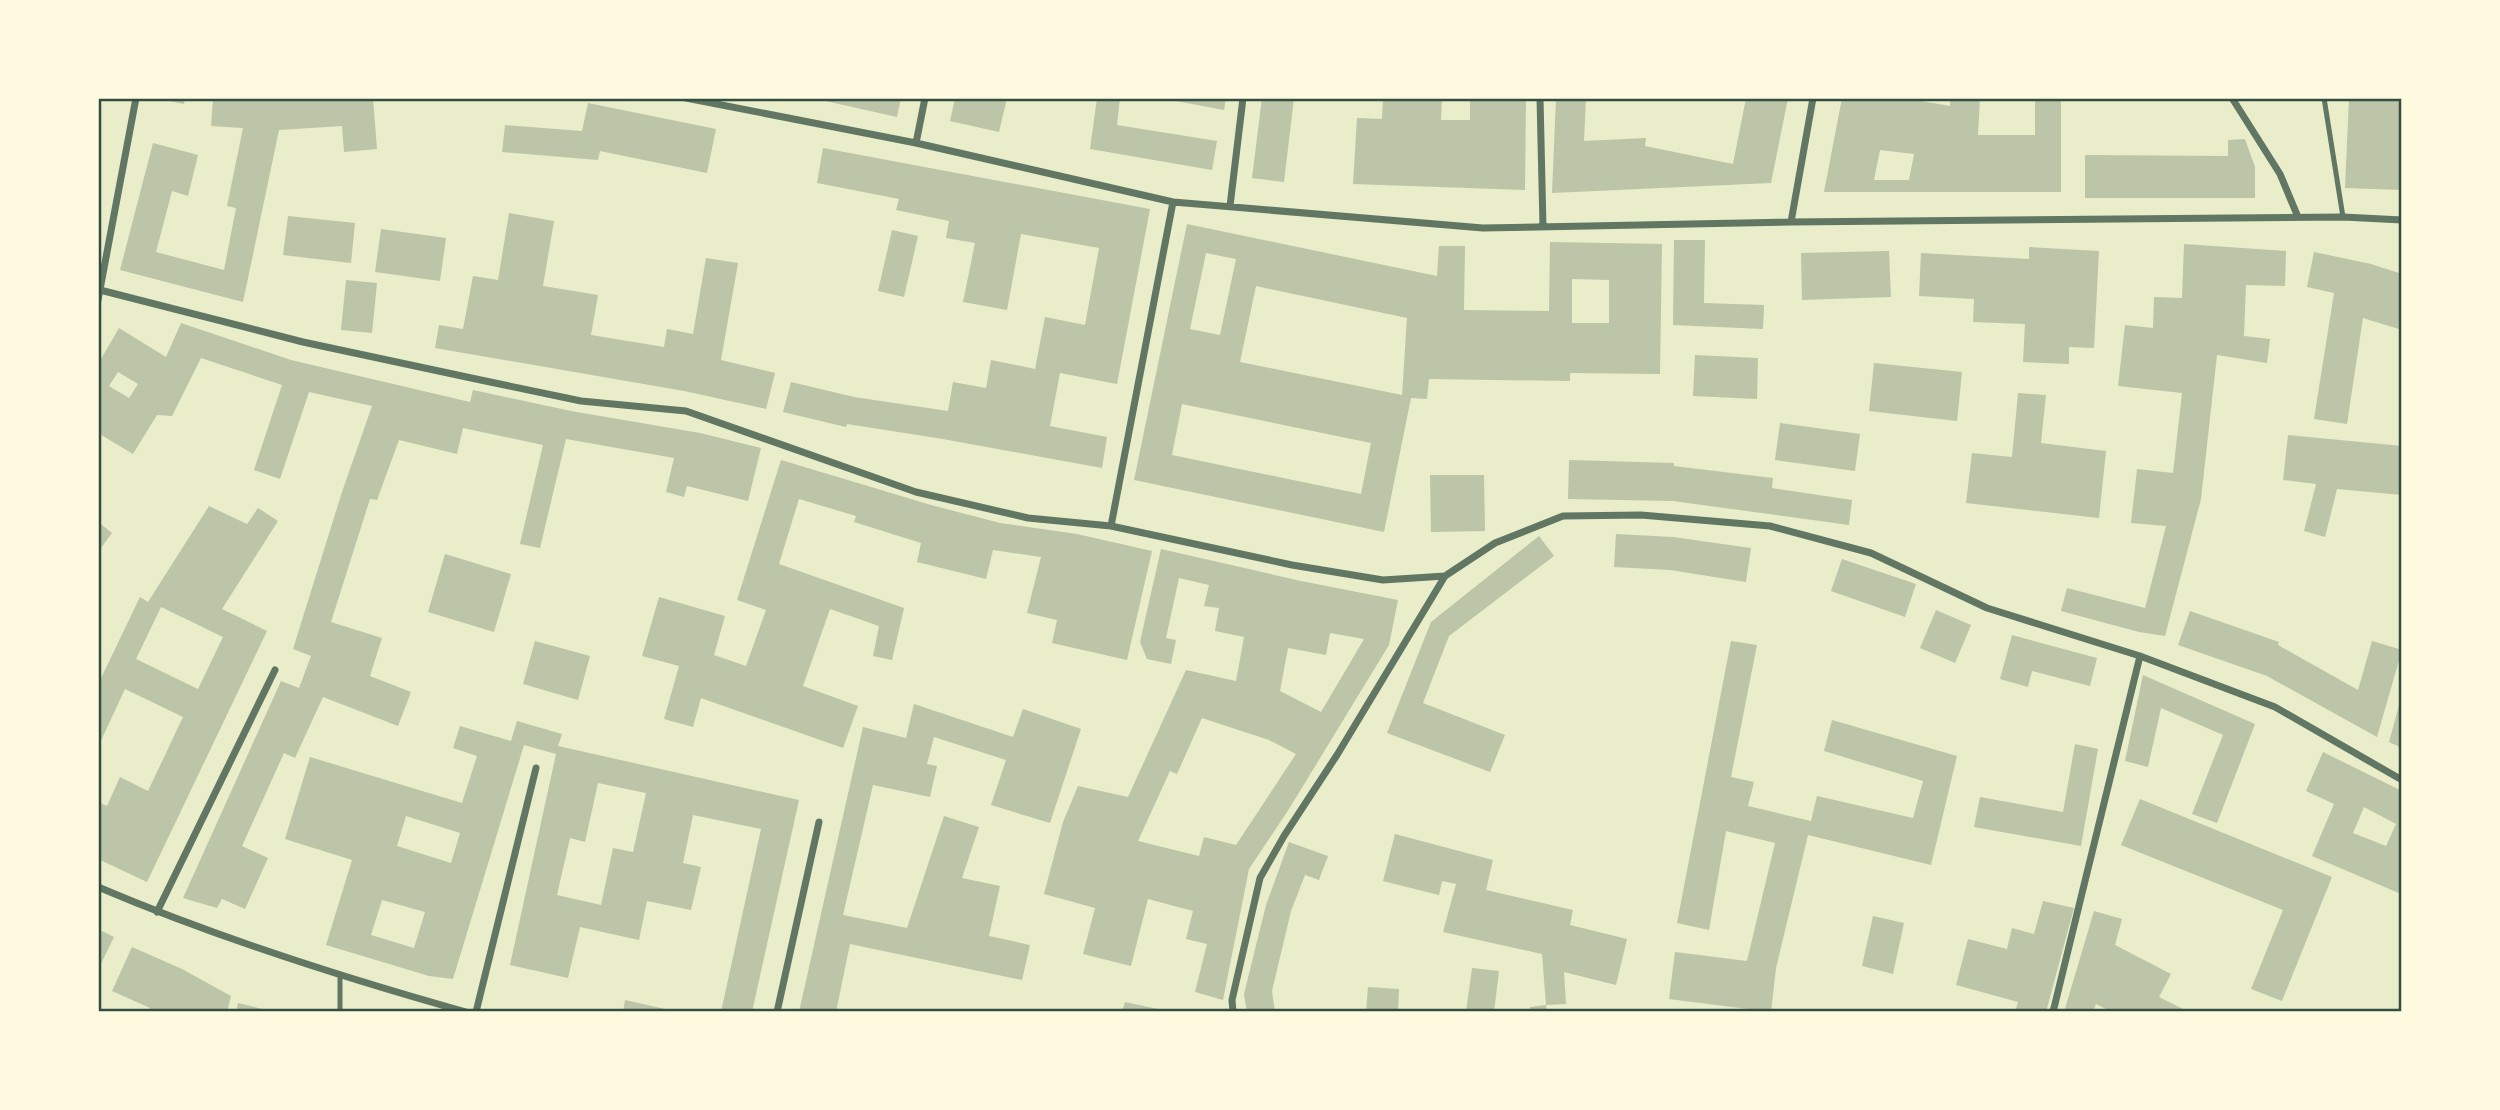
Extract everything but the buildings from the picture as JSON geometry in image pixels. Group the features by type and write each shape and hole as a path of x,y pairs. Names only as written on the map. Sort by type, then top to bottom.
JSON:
{"street":[{"path":"98,300 102,263 136,98"},
{"path":"686,98 916,143 1173,202 1483,228 2298,217 2402,220"},
{"path":"916,143 925,98"},
{"path":"1230,206 1243,98"},
{"path":"1540,98 1543,227"},
{"path":"1791,222 1813,98"},
{"path":"2232,98 2280,174 2298,217"},
{"path":"1111,526 1173,202"},
{"path":"100,290 303,342 502,385 580,401 686,411 916,492 1028,518 1111,526 1292,565 1383,580 1445,576"},
{"path":"1233,1012 1232,1000 1259,878 1345,743 1445,576 1495,544 1563,516 1641,514 1770,526 1871,554 1987,608 2140,656 2275,707 2402,779"},
{"path":"2053,1012 2140,656"},
{"path":"157,912 275,670"},
{"path":"476,1012 536,768"},
{"path":"777,1012 819,821"},
{"path":"98,887 157,912 340,976 466,1012"}],"lane":[{"path":"2324,98 2343,217"},
{"path":"340,976 340,1012"}]}
